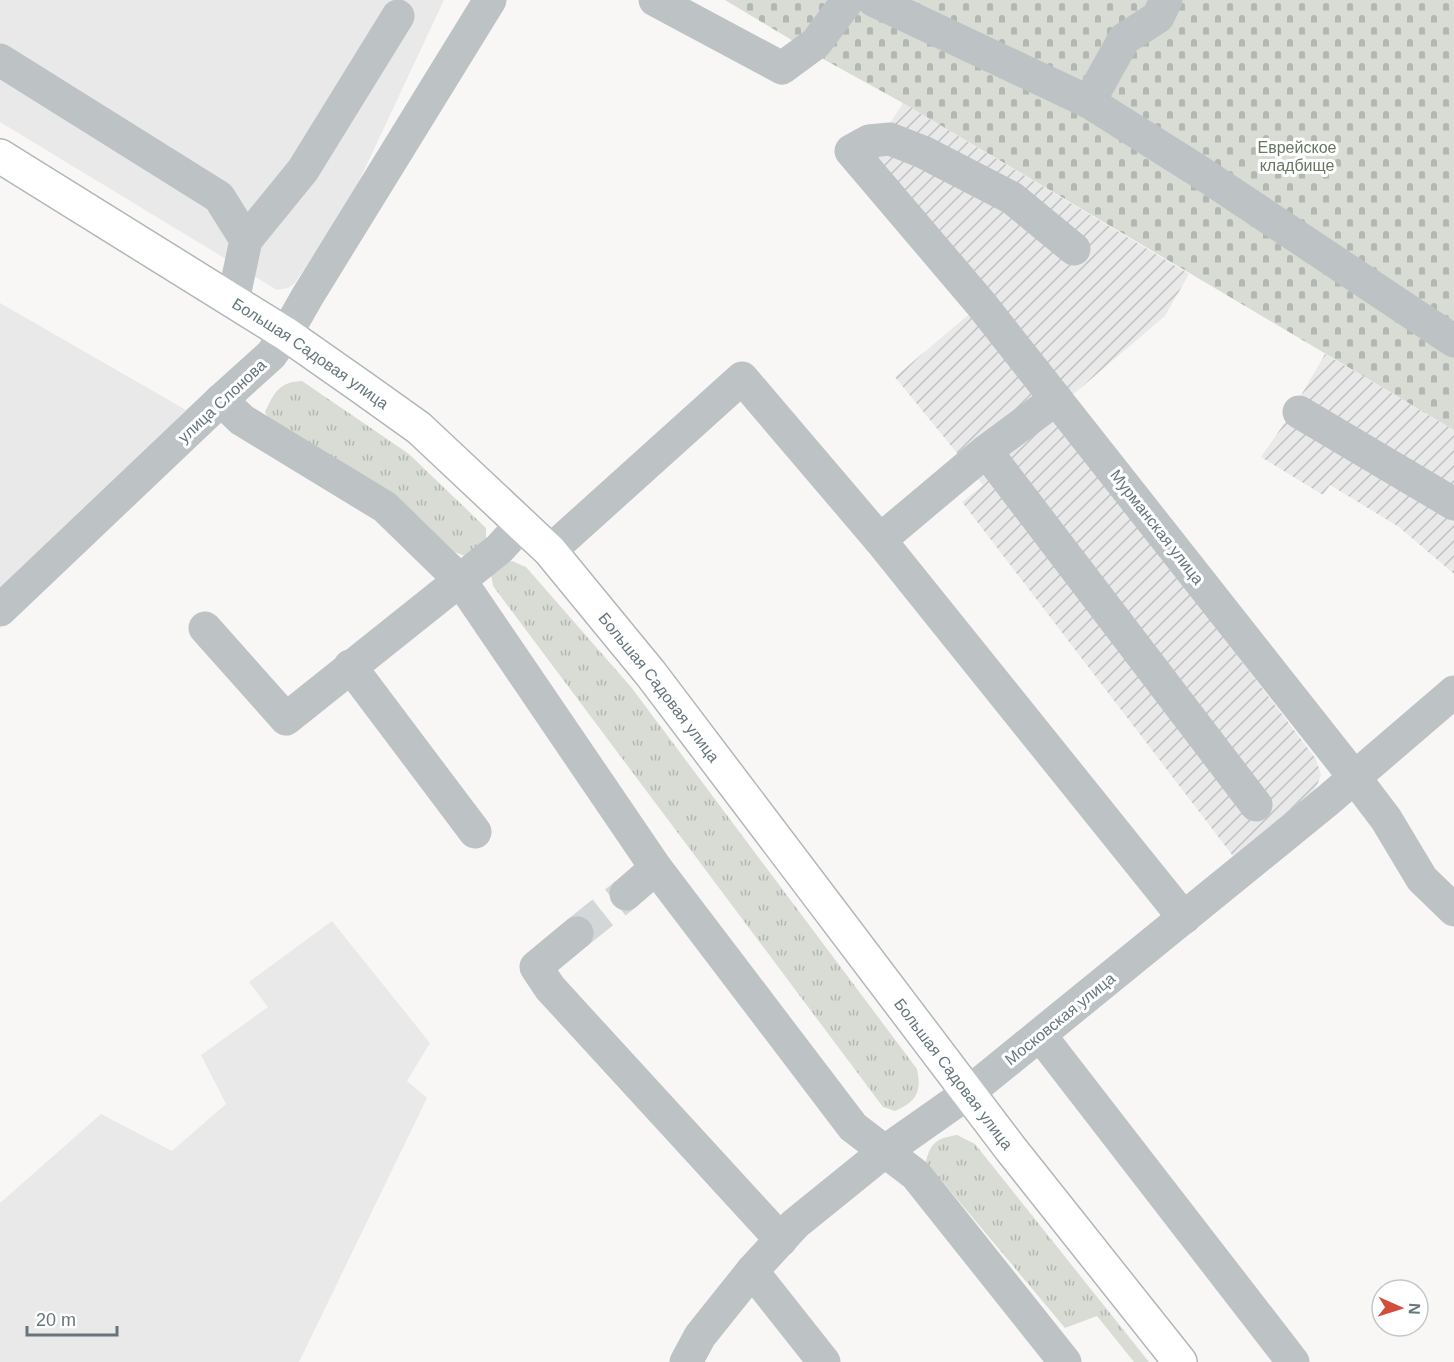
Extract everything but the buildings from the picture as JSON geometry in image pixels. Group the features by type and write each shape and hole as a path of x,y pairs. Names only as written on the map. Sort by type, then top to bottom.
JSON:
{"main road":[{"name":"Большая Садовая улица","path":"0,156 286,334 419,428 550,551 651,674 968,1093 1180,1362"}],"street":[{"name":"улица Слонова","path":"0,610 220,400 271,355 490,0"},
{"path":"655,0 782,68 816,43 848,0"},
{"path":"873,0 1089,102 1200,172 1454,340"},
{"path":"1089,102 1124,39 1158,17 1166,0"},
{"path":"233,301 246,240 303,170 398,16"},
{"path":"0,60 219,196 246,240"},
{"name":"Мурманская улица","path":"1074,249 1012,198 923,152 890,139 869,141 851,151 981,304 1355,778 1386,819 1422,879 1454,910"},
{"path":"550,551 742,378 880,540 1184,918"},
{"path":"880,540 986,451 1056,399"},
{"path":"220,400 242,420 385,507 460,580 656,868 853,1127 916,1175 1065,1362"},
{"path":"1299,412 1454,504"},
{"path":"986,451 1256,805"},
{"path":"205,628 286,719 499,549 522,524"},
{"path":"350,666 475,832"},
{"name":"Московская улица","path":"686,1362 700,1336 752,1271 795,1224 884,1152 968,1093 1040,1035 1355,778 1454,692"},
{"path":"626,894 656,868"},
{"path":"577,933 536,967 550,988 781,1240"},
{"path":"1040,1035 1293,1362"},
{"path":"752,1271 824,1362"}],"shaded area":[{"path":"0,0 444,0 351,198 295,283 288,288 277,290 0,122"},
{"path":"903,103 1189,274 1165,316 1070,397 869,156"},
{"path":"0,303 186,410 0,587"},
{"path":"974,310 1316,759 1321,775 1315,790 1233,856 962,502 983,485 895,377"},
{"path":"1325,354 1454,430 1454,574 1399,527 1330,485 1323,495 1261,457 1288,418"},
{"path":"332,921 430,1043 407,1081 427,1098 299,1362 0,1362 0,1203 101,1114 172,1151 226,1104 201,1055 268,1007 249,982"}],"green space":[{"name":"Еврейское кладбище","path":"725,0 1454,0 1454,430 903,103 825,60"},
{"path":"302,381 409,454 486,528 486,541 467,557 455,552 396,495 272,425 265,412 275,394 283,386"},
{"path":"512,561 526,567 631,687 917,1069 918,1090 908,1104 895,1111 883,1107 493,586 491,574 499,565"},
{"path":"957,1135 975,1144 1149,1362 1134,1362 1097,1316 1065,1328 926,1162 936,1142"}],"tunnel":[{"path":"577,933 626,894"}]}
